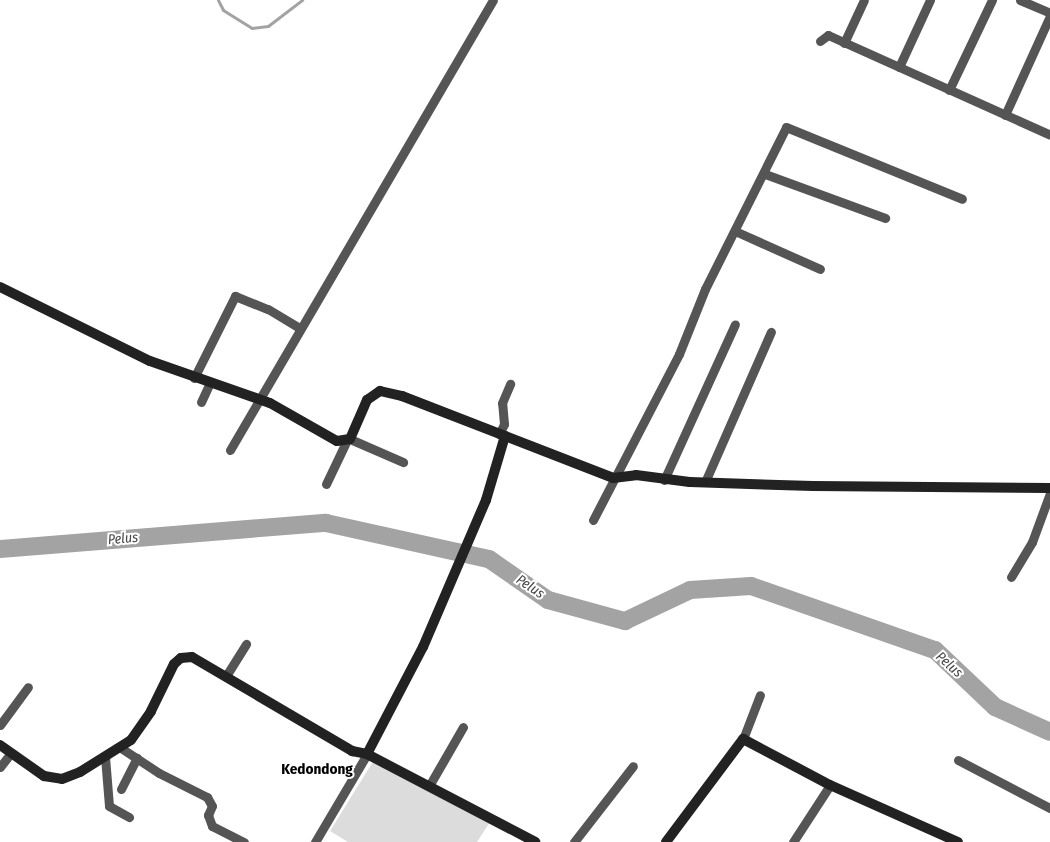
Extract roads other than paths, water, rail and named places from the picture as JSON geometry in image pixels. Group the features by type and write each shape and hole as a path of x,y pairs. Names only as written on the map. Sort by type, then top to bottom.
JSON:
{"street":[{"path":"230,450 493,0"},
{"path":"844,43 864,0"},
{"path":"899,67 930,0"},
{"path":"949,90 992,0"},
{"path":"1005,115 1050,15 1020,0"},
{"path":"820,41 828,35 1050,135"},
{"path":"593,520 613,478 679,354 705,289 765,174 786,126 962,199"},
{"path":"765,174 885,218"},
{"path":"734,231 820,269"},
{"path":"0,288 111,343 194,378 260,399 328,436 348,439 403,462"},
{"path":"194,378 235,296 268,309 300,328"},
{"path":"664,480 735,324"},
{"path":"705,482 771,332"},
{"path":"201,402 210,383"},
{"path":"315,842 367,754 424,647 474,530 502,435 504,424 502,403 510,384"},
{"path":"326,484 367,400 380,390 613,478 636,475 664,480 705,482 1050,488"},
{"path":"1011,576 1032,542 1050,492"},
{"path":"226,676 246,644"},
{"path":"0,745 44,776 62,779 121,748 138,732 174,664 181,658 192,657 352,751 367,754 535,842"},
{"path":"0,725 28,687"},
{"path":"666,842 744,740 760,695"},
{"path":"429,786 463,727"},
{"path":"744,740 830,785 958,842"},
{"path":"121,748 207,796 212,806 208,815 212,826 244,842"},
{"path":"0,766 11,753"},
{"path":"105,757 109,806 129,817"},
{"path":"121,790 137,758"},
{"path":"958,760 1050,808"},
{"path":"574,842 634,766"},
{"path":"793,842 830,785"}],"waterway":[{"path":"218,0 223,10 252,28 268,26 302,0"},
{"name":"Pelus","path":"0,549 326,523 489,559 548,600 625,621 690,590 751,586 935,650 995,707 1050,732"}],"district":[{"name":"Kedondong","path":"317,770"}]}
